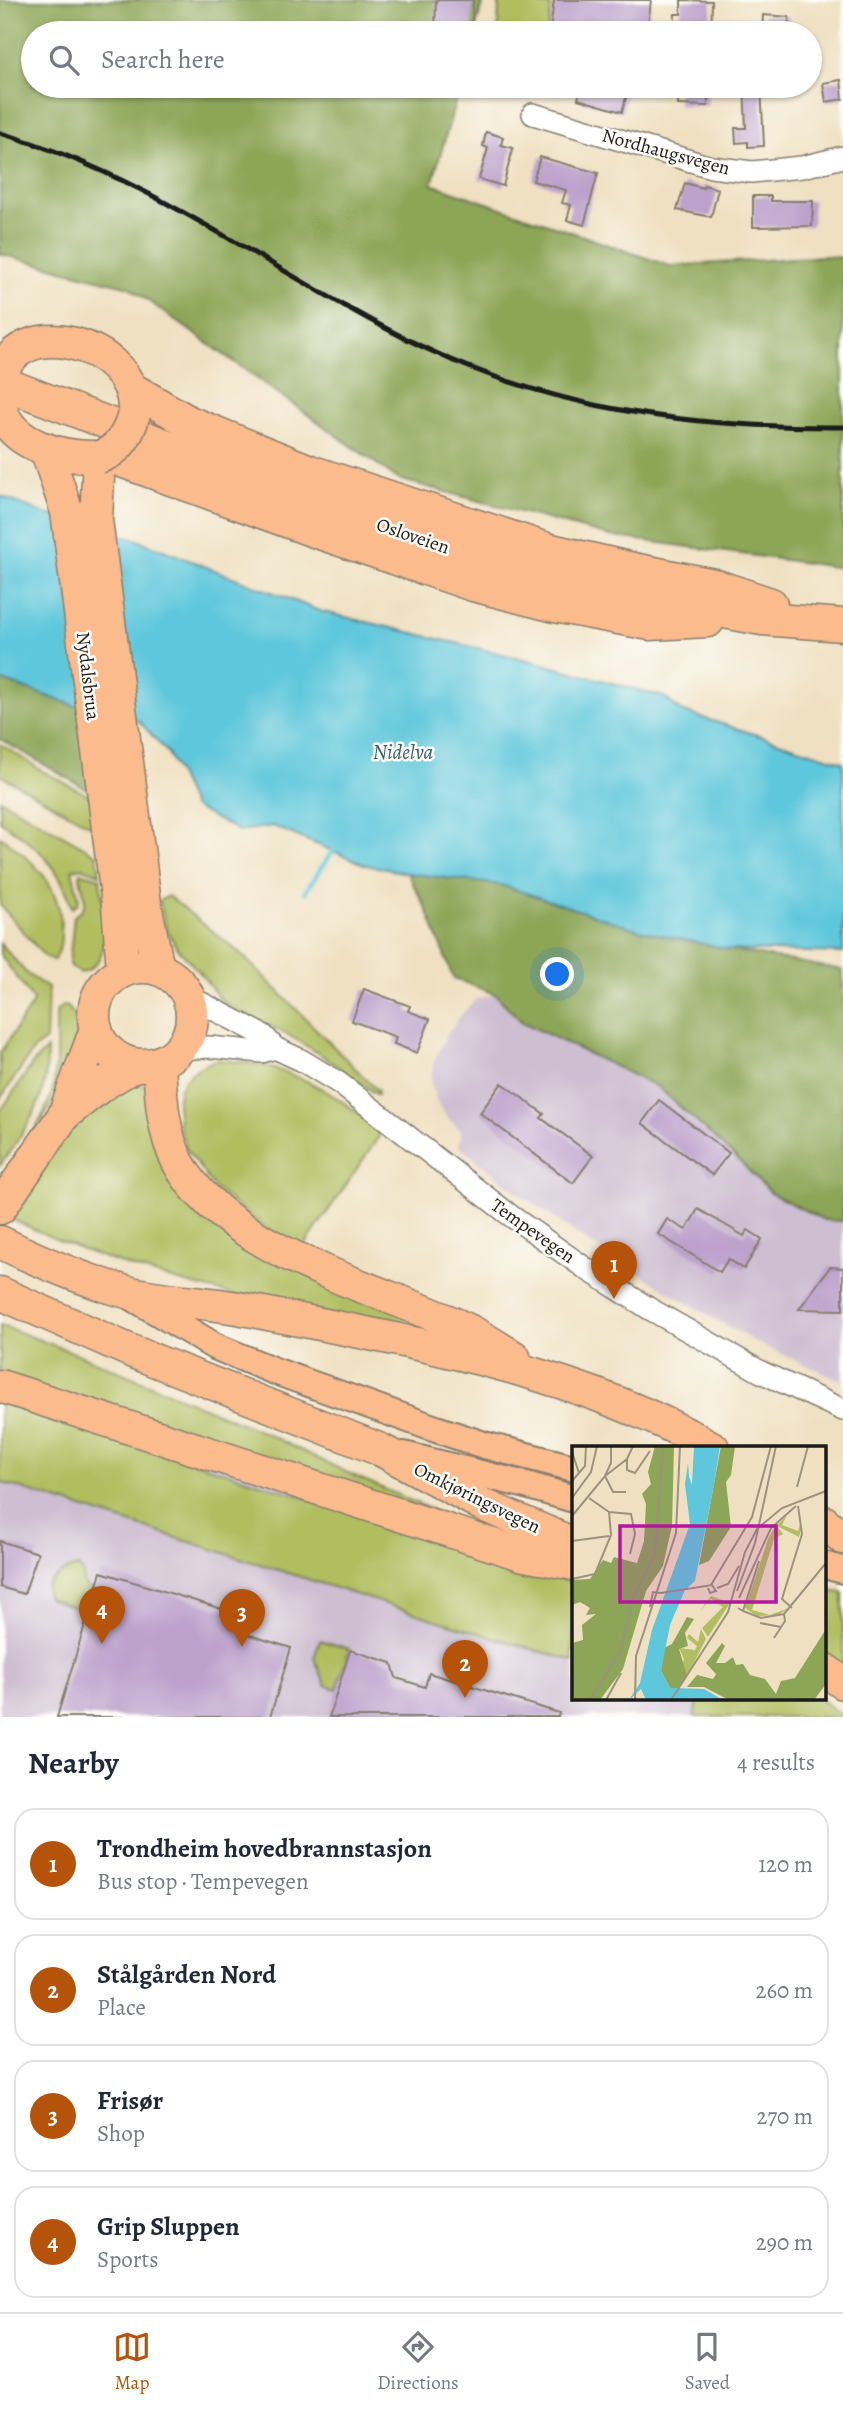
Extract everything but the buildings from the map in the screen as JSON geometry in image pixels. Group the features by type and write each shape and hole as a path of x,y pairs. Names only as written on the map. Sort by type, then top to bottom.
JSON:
{"highway":[{"path":"5,364 43,341 87,348 114,362 124,374 133,401 127,434 115,448 102,456"},
{"name":"Osloveien","path":"5,364 298,496 446,548 572,584 762,619 838,624"},
{"path":"133,401 310,471 547,549 714,585 838,624"},
{"path":"3,416 21,436 46,449 71,456 102,456 473,586 555,606 650,624 762,619"},
{"name":"Nydalsbrua","path":"46,449 67,512 131,904"},
{"name":"Nydalsbrua","path":"102,456 96,520 131,904"},
{"path":"131,904 158,969"},
{"path":"123,971 131,904"},
{"path":"0,1208 64,1115 96,1028 95,1006 99,995 113,977 135,968 158,969 177,981 188,996 192,1015 191,1027 158,1059 102,1085 64,1115"},
{"path":"96,1028 106,1048 124,1061 158,1059"},
{"path":"158,1059 163,1114 178,1161 200,1194 215,1208 271,1245 350,1282 468,1330 549,1377"},
{"path":"0,1242 124,1291 235,1308 428,1348 549,1377 648,1415 711,1446"},
{"name":"Omkjøringsvegen","path":"0,1293 131,1351 382,1450 483,1505 572,1544"},
{"path":"0,1387 524,1555 572,1564"},
{"path":"826,1524 843,1538"},
{"path":"826,1671 843,1684"}],"main road":[{"path":"124,1291 214,1346 272,1370 448,1433 572,1468"},
{"path":"382,1450 572,1499"}],"street":[{"name":"Nordhaugsvegen","path":"533,114 724,169 765,171 802,167 843,157"},
{"name":"Tempevegen","path":"188,996 264,1035 275,1048 339,1083 444,1166 584,1268 761,1372 843,1410"},
{"name":"Tempevegen","path":"158,1059 209,1047 262,1052 275,1048"}],"shaded area":[{"path":"495,994 522,1022 658,1087 772,1194 824,1220 843,1221 843,1381 761,1345 674,1295 591,1244 510,1187 459,1146 462,1131 448,1119 437,1103 431,1083 433,1063 446,1036 461,1015 476,999"},
{"path":"0,1340 572,1583 572,1700 820,1700 843,1717 0,1717"}],"green space":[{"path":"0,0 484,0 478,21 21,21 21,98 457,98 432,184 670,266 825,256 843,258 843,568 609,536 398,479 129,287 0,254"},
{"path":"499,0 523,0 551,6 549,21 498,21"},
{"path":"0,680 79,707 90,791 0,739"},
{"path":"0,744 91,797 95,828 0,775"},
{"path":"0,799 97,855 100,874 81,867 72,870 79,899 72,908 61,879 45,857 0,821"},
{"path":"0,836 34,864 56,899 61,936 54,960 45,957 0,905"},
{"path":"80,872 100,878 105,932 99,958 92,967 80,973 69,965 74,916 84,906 85,901"},
{"path":"407,873 501,885 640,930 843,970 843,1221 824,1220 772,1194 658,1087 522,1022 495,994 453,978 428,912"},
{"path":"168,896 240,953 378,1091 377,1095 320,1054 285,1033 231,1008 219,998 177,948 167,930 159,901"},
{"path":"0,943 27,974 48,988 46,1040 35,1048 0,1099 0,1053 33,1000 0,954"},
{"path":"63,1006 68,1007 77,1018 80,1041 69,1081 22,1149 37,1126 52,1091 56,1015 57,1010"},
{"path":"47,1049 44,1083 35,1111 0,1166 0,1112 33,1063"},
{"path":"215,1060 263,1066 305,1080 344,1102 382,1132 303,1248 269,1231 215,1189 187,1150 179,1127 177,1102 180,1088 187,1077 198,1068"},
{"path":"147,1085 182,1190 466,1338 262,1301 160,1276 56,1239 10,1218 77,1117 121,1086"},
{"path":"0,1325 80,1355 267,1434 446,1516 0,1380"},
{"path":"0,1400 572,1583 572,1661 465,1629 0,1482"},
{"path":"78,1567 83,1572 83,1584 93,1592 87,1611 49,1599 46,1593 54,1578"},
{"path":"826,1590 843,1593 843,1665 826,1653"},
{"path":"320,1640 349,1649 337,1689 326,1685 314,1658"},
{"path":"699,1700 822,1700 843,1717 698,1717 694,1716"}],"water":[{"name":"Nidelva","path":"0,496 43,513 135,539 320,611 532,661 664,697 681,711 843,762 843,953 731,950 640,930 501,885 366,865 273,826 239,831 193,807 168,753 139,721 79,707 0,680"}],"waterway":[{"path":"305,892 335,848"}],"railway":[{"path":"0,133 57,152 112,175 217,231 372,321 475,370 577,401 629,412 735,424 843,427"}],"place":[{"name":"Trondheim hovedbrannstasjon","path":"614,1299"},
{"name":"Grip Sluppen","path":"102,1644"},
{"name":"Frisør","path":"242,1647"},
{"name":"Stålgården Nord","path":"465,1698"}]}
